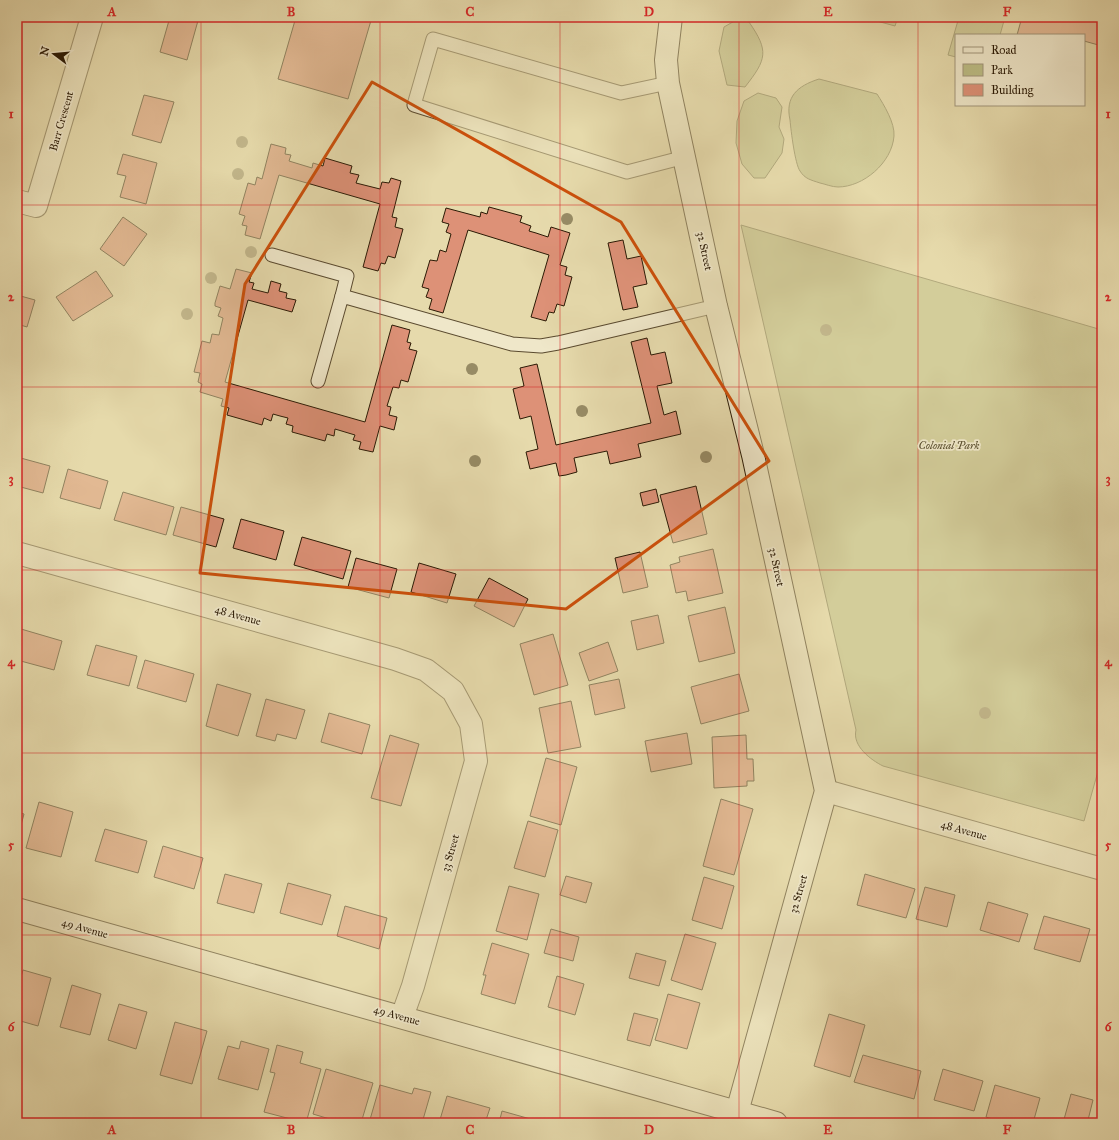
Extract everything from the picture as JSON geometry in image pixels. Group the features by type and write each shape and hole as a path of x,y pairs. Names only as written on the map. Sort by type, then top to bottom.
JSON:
{"street":[{"name":"Barr Crescent","path":"17,201 36,206 92,17"},
{"name":"32 Street","path":"671,17 666,60 668,83 716,306 752,455 826,791 735,1117"},
{"name":"48 Avenue","path":"17,553 395,659 426,670 453,691"},
{"name":"33 Street","path":"402,1016 413,986 476,761 471,724 453,691"},
{"name":"48 Avenue","path":"826,791 1102,869"},
{"name":"49 Avenue","path":"17,909 402,1016 735,1117 776,1123"}],"lane":[{"path":"668,83 621,93 433,39 414,105 627,172 685,157"},
{"path":"272,255 347,276 318,382"},
{"path":"342,296 512,344 525,346 558,343 716,306"}],"highlighted area":[{"path":"372,82 621,222 769,461 566,609 200,573 245,284"}],"green space":[{"path":"862,17 898,17 895,26"},
{"path":"959,17 1005,17 1000,34 955,34 955,57 948,55"},
{"path":"738,19 749,22 760,40 763,55 758,69 745,87 727,85 719,51 724,27"},
{"path":"819,79 877,94 883,103 893,126 894,136 892,146 882,164 875,172 866,178 848,186 833,187 808,179 800,171 796,162 791,132 789,105 794,94 799,89 804,85"},
{"path":"758,93 776,98 782,107 779,127 784,139 782,153 765,178 754,178 742,164 736,143 737,121 744,101"},
{"name":"Colonial Park","path":"741,225 1102,330 1102,757 1084,821 883,766 868,756 857,742 856,730"}],"building":[{"path":"170,17 199,17 187,60 160,52"},
{"path":"296,17 372,17 348,99 278,79"},
{"path":"1022,17 1102,17 1102,46 1085,41 1085,34 1017,34"},
{"path":"144,95 174,102 161,143 132,135"},
{"path":"271,144 286,148 285,154 291,155 289,161 312,168 313,163 323,166 325,158 352,166 350,173 359,175 356,183 380,189 382,182 389,183 391,178 401,181 392,217 397,218 395,227 403,229 395,258 388,256 385,264 381,263 378,271 363,267 380,204 279,175 260,239 245,235 247,226 242,225 245,216 239,214 248,183 255,185 257,177 262,179"},
{"path":"123,154 157,163 146,204 120,197 126,176 117,174"},
{"path":"489,207 522,216 520,222 531,226 529,231 548,237 551,227 570,233 560,265 567,267 565,275 572,277 564,306 557,304 554,313 549,312 546,321 531,317 549,255 468,230 443,313 429,309 432,299 426,297 429,289 422,287 430,260 437,261 440,250 446,252 451,234 446,232 449,224 442,222 446,208 480,217 481,212 487,214"},
{"path":"123,217 147,234 124,266 100,249"},
{"path":"623,240 627,259 641,256 647,284 633,287 638,307 623,310 608,243"},
{"path":"236,269 252,273 249,282 254,283 252,289 268,293 271,281 281,284 279,291 287,293 286,298 296,300 292,312 248,300 225,382 365,422 392,325 410,330 407,342 411,343 409,349 417,351 408,382 401,380 399,388 393,387 387,406 391,407 389,415 397,417 394,430 380,426 373,452 359,449 361,442 353,440 355,435 335,429 334,436 327,434 325,441 292,432 293,426 286,424 288,418 273,414 271,421 264,418 262,425 227,415 229,408 221,406 223,399 200,392 202,384 198,382 200,373 194,372 202,341 210,343 212,334 219,335 223,318 218,316 221,308 215,306 215,303 220,286 230,289"},
{"path":"96,271 113,296 73,321 56,297"},
{"path":"17,295 35,300 27,327 17,324"},
{"path":"647,338 651,355 665,352 672,383 657,386 664,415 676,411 681,434 638,444 641,457 610,464 607,451 574,458 577,472 566,475 559,476 556,463 530,469 526,452 538,449 531,416 520,419 513,389 524,386 520,368 537,364 556,445 651,423 631,342"},
{"path":"17,457 50,466 43,493 17,486"},
{"path":"68,469 108,481 100,509 60,498"},
{"path":"696,486 707,534 673,543 660,495"},
{"path":"656,489 659,502 643,506 640,493"},
{"path":"123,492 174,507 166,535 114,520"},
{"path":"181,507 224,519 216,547 173,535"},
{"path":"241,519 284,531 276,560 233,548"},
{"path":"302,537 351,551 343,579 294,565"},
{"path":"713,549 723,593 688,601 686,591 676,593 670,565 680,562 679,557"},
{"path":"640,552 648,587 623,593 615,558"},
{"path":"356,558 397,569 389,598 348,587"},
{"path":"419,563 456,574 447,603 411,592"},
{"path":"489,578 528,599 514,627 474,606"},
{"path":"725,607 735,653 699,662 688,616"},
{"path":"658,615 664,643 637,650 631,621"},
{"path":"21,629 62,641 54,670 17,660 17,643"},
{"path":"553,634 568,685 534,695 520,644"},
{"path":"608,642 618,671 589,681 579,653"},
{"path":"96,645 137,656 129,686 87,675"},
{"path":"145,660 194,674 186,702 137,688"},
{"path":"739,674 749,711 701,724 691,687"},
{"path":"619,679 625,708 595,715 589,685"},
{"path":"217,684 251,694 238,736 206,726"},
{"path":"266,699 305,710 296,739 277,734 275,741 256,736"},
{"path":"571,701 581,747 548,753 539,708"},
{"path":"329,713 370,725 362,754 321,742"},
{"path":"687,733 692,764 651,772 645,741"},
{"path":"390,735 419,744 401,806 371,798"},
{"path":"746,735 747,759 753,759 754,781 747,781 747,786 714,788 712,737"},
{"path":"546,758 577,767 561,825 530,816"},
{"path":"721,799 753,809 734,875 703,866"},
{"path":"39,802 73,812 61,857 26,848"},
{"path":"17,812 24,814 17,840"},
{"path":"528,821 558,830 545,877 514,868"},
{"path":"105,829 147,841 138,873 95,861"},
{"path":"163,846 203,858 194,889 154,877"},
{"path":"225,874 262,884 254,913 217,903"},
{"path":"865,874 915,889 906,918 857,905"},
{"path":"566,876 592,883 586,903 560,895"},
{"path":"704,877 734,886 722,929 692,920"},
{"path":"288,883 331,895 322,925 280,913"},
{"path":"509,886 539,894 527,940 496,931"},
{"path":"925,887 955,895 947,927 916,919"},
{"path":"988,902 1028,914 1019,942 980,930"},
{"path":"345,906 387,918 379,949 337,936"},
{"path":"1044,916 1090,929 1080,962 1034,949"},
{"path":"551,929 579,937 573,961 544,953"},
{"path":"685,934 716,943 702,990 671,980"},
{"path":"492,943 529,954 515,1004 481,994 486,975 483,975"},
{"path":"636,953 666,961 659,986 629,978"},
{"path":"23,970 51,978 38,1026 17,1020 17,991"},
{"path":"557,976 584,984 575,1015 548,1007"},
{"path":"72,985 101,994 90,1035 60,1027"},
{"path":"668,994 700,1003 687,1049 655,1040"},
{"path":"119,1004 147,1012 136,1049 108,1040"},
{"path":"634,1013 658,1019 650,1046 627,1040"},
{"path":"829,1014 865,1025 850,1077 814,1066"},
{"path":"175,1022 207,1031 192,1084 160,1075"},
{"path":"241,1041 269,1049 258,1090 218,1079 228,1046 239,1049"},
{"path":"277,1045 303,1052 300,1063 321,1069 306,1123 264,1112 275,1073 270,1072"},
{"path":"863,1055 921,1071 914,1099 854,1082"},
{"path":"326,1069 373,1083 361,1123 343,1123 313,1114"},
{"path":"943,1069 983,1081 974,1111 934,1100"},
{"path":"380,1085 412,1094 414,1088 431,1092 422,1123 369,1123"},
{"path":"995,1085 1040,1098 1033,1123 1005,1123 986,1117"},
{"path":"1071,1094 1093,1100 1088,1120 1098,1123 1063,1123"},
{"path":"447,1096 490,1108 485,1123 439,1123"},
{"path":"502,1111 534,1120 533,1123 499,1123"}]}
